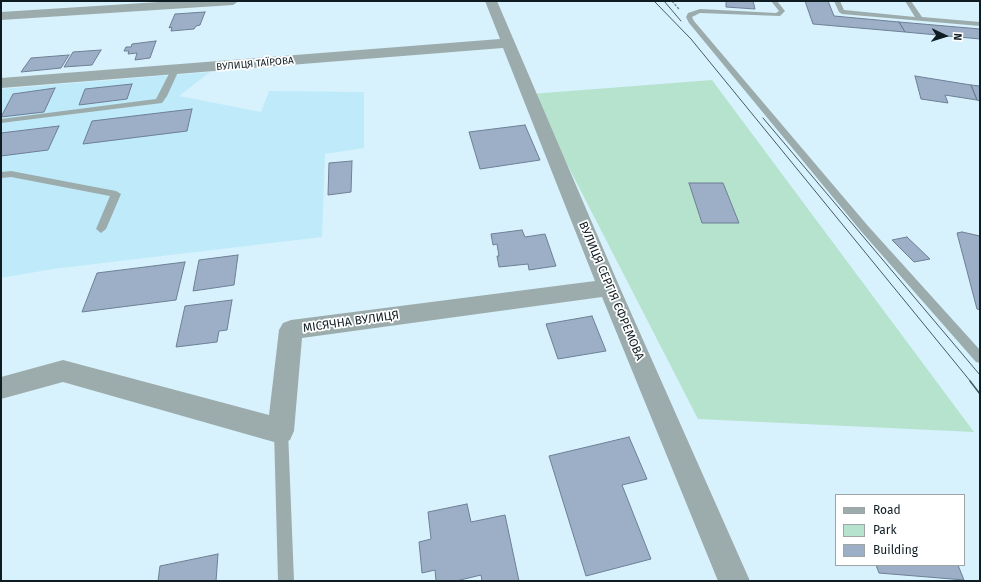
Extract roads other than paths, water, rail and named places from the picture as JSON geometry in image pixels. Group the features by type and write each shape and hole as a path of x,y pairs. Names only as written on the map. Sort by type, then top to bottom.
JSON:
{"street":[{"path":"1,16 233,1"},
{"name":"ВУЛИЦЯ СЕРГІЯ ЄФРЕМОВА","path":"491,1 609,288 734,581"},
{"name":"ВУЛИЦЯ ТАЇРОВА","path":"1,83 508,43"},
{"name":"МІСЯЧНА ВУЛИЦЯ","path":"282,431 291,330 609,288"},
{"path":"1,388 62,371 282,431"}],"lane":[{"path":"774,1 782,11 778,15 757,15 708,9 694,12 690,14 689,17 864,228 980,358"},
{"path":"837,1 842,12 980,24"},
{"path":"908,1 920,19"},
{"path":"1,121 159,101 163,96 175,70"},
{"path":"1,175 11,174 116,194 101,229"},
{"path":"282,431 286,581"}],"tram line":[{"path":"654,1 691,39 971,382"},
{"path":"664,1 681,21"},
{"path":"763,118 980,375"},
{"path":"970,381 980,394"}]}
